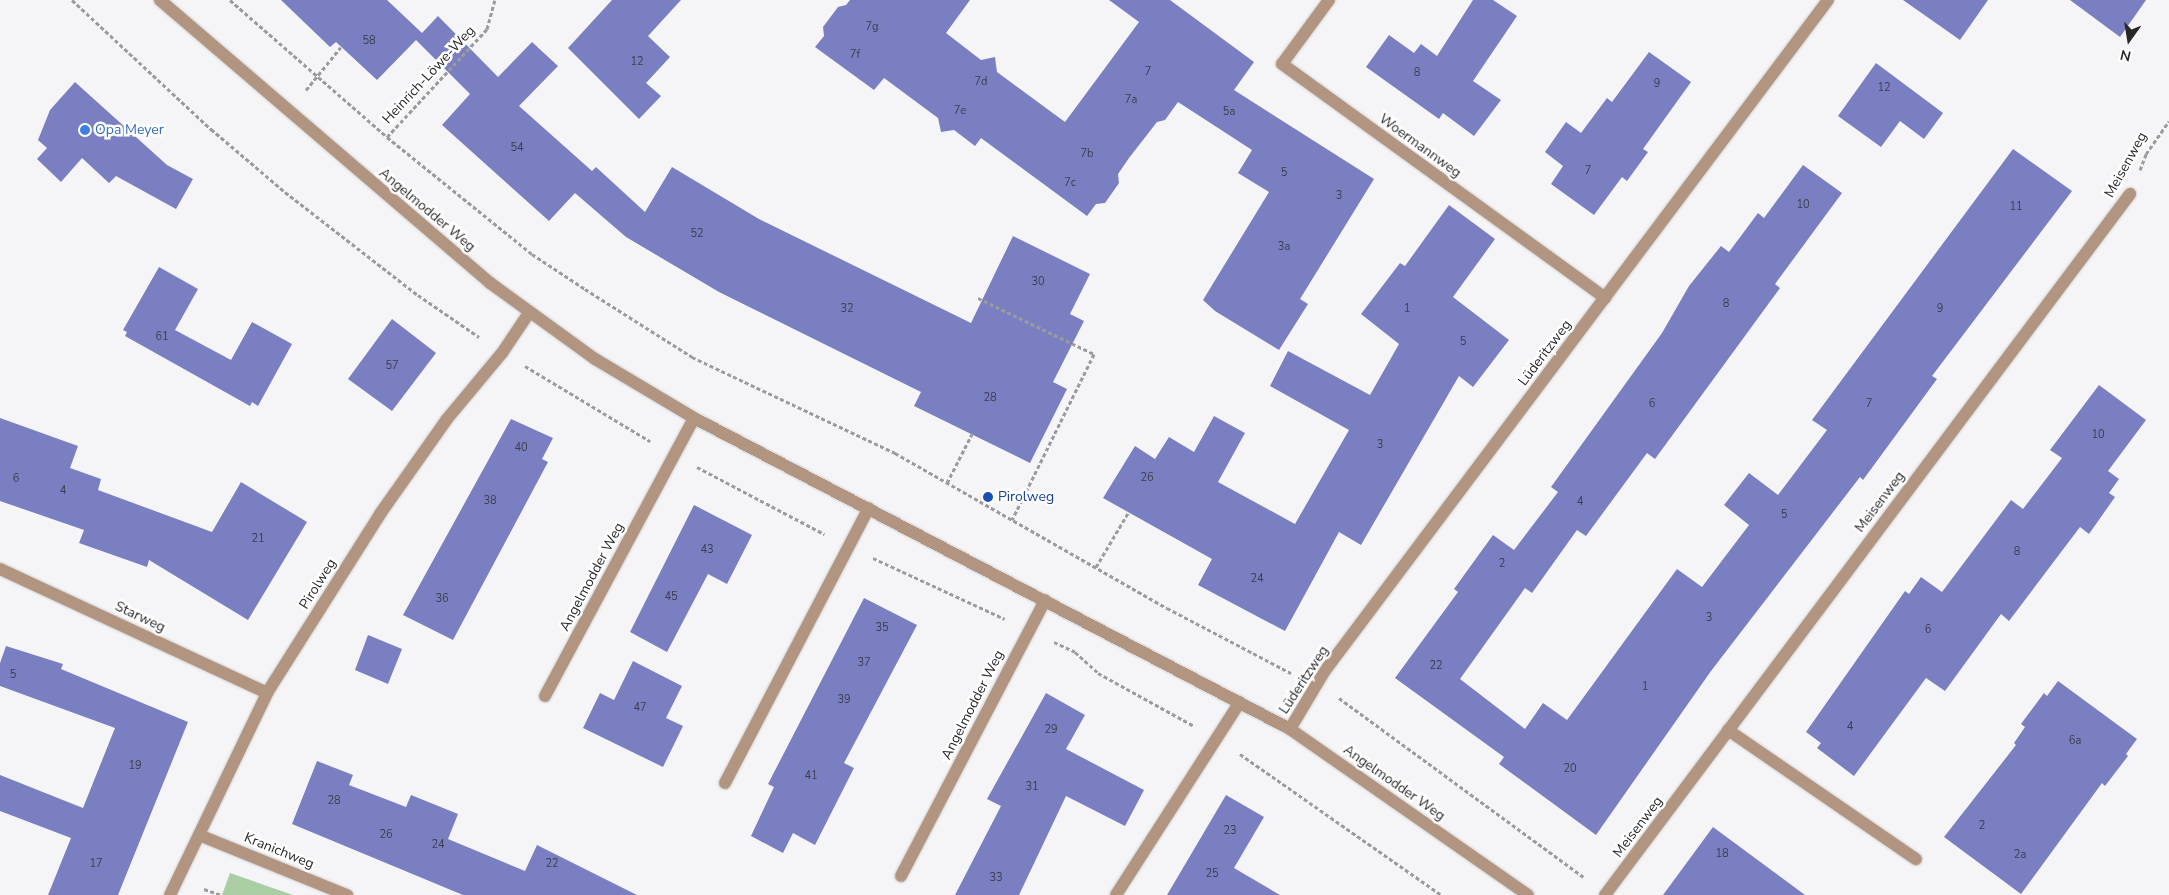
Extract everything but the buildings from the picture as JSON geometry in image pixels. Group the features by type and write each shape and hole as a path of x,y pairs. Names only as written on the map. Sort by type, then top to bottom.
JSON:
{"street":[{"name":"Angelmodder Weg","path":"160,0 322,142 529,313 595,359 694,418 1290,729 1528,895"},
{"name":"Woermannweg","path":"1329,0 1282,64 1605,298"},
{"name":"Lüderitzweg","path":"1290,729 1316,685 1828,0"},
{"name":"Meisenweg","path":"1606,894 2130,194"},
{"name":"Pirolweg","path":"170,895 267,693 380,514 447,419 502,353 529,313"},
{"name":"Angelmodder Weg","path":"545,696 694,418"},
{"path":"724,783 869,508"},
{"name":"Starweg","path":"0,569 267,693"},
{"name":"Angelmodder Weg","path":"901,876 1045,600"},
{"path":"1116,895 1240,702"},
{"path":"1728,730 1916,859"},
{"name":"Kranichweg","path":"199,835 347,895"}],"path":[{"path":"230,0 387,137 532,254 692,357 895,453 1096,567 1341,699 1606,894"},
{"name":"Heinrich-Löwe-Weg","path":"387,137 487,29 495,0"},
{"path":"316,77 342,47"},
{"name":"Meisenweg","path":"2130,194 2146,154 2169,121"},
{"path":"978,298 1094,354 1012,520"},
{"path":"947,483 972,434"},
{"path":"1096,567 1128,513"}],"green space":[{"path":"230,873 293,895 222,895"}],"place":[{"name":"Opa Meyer","path":"85,130"},
{"name":"Pirolweg","path":"988,497"}]}
